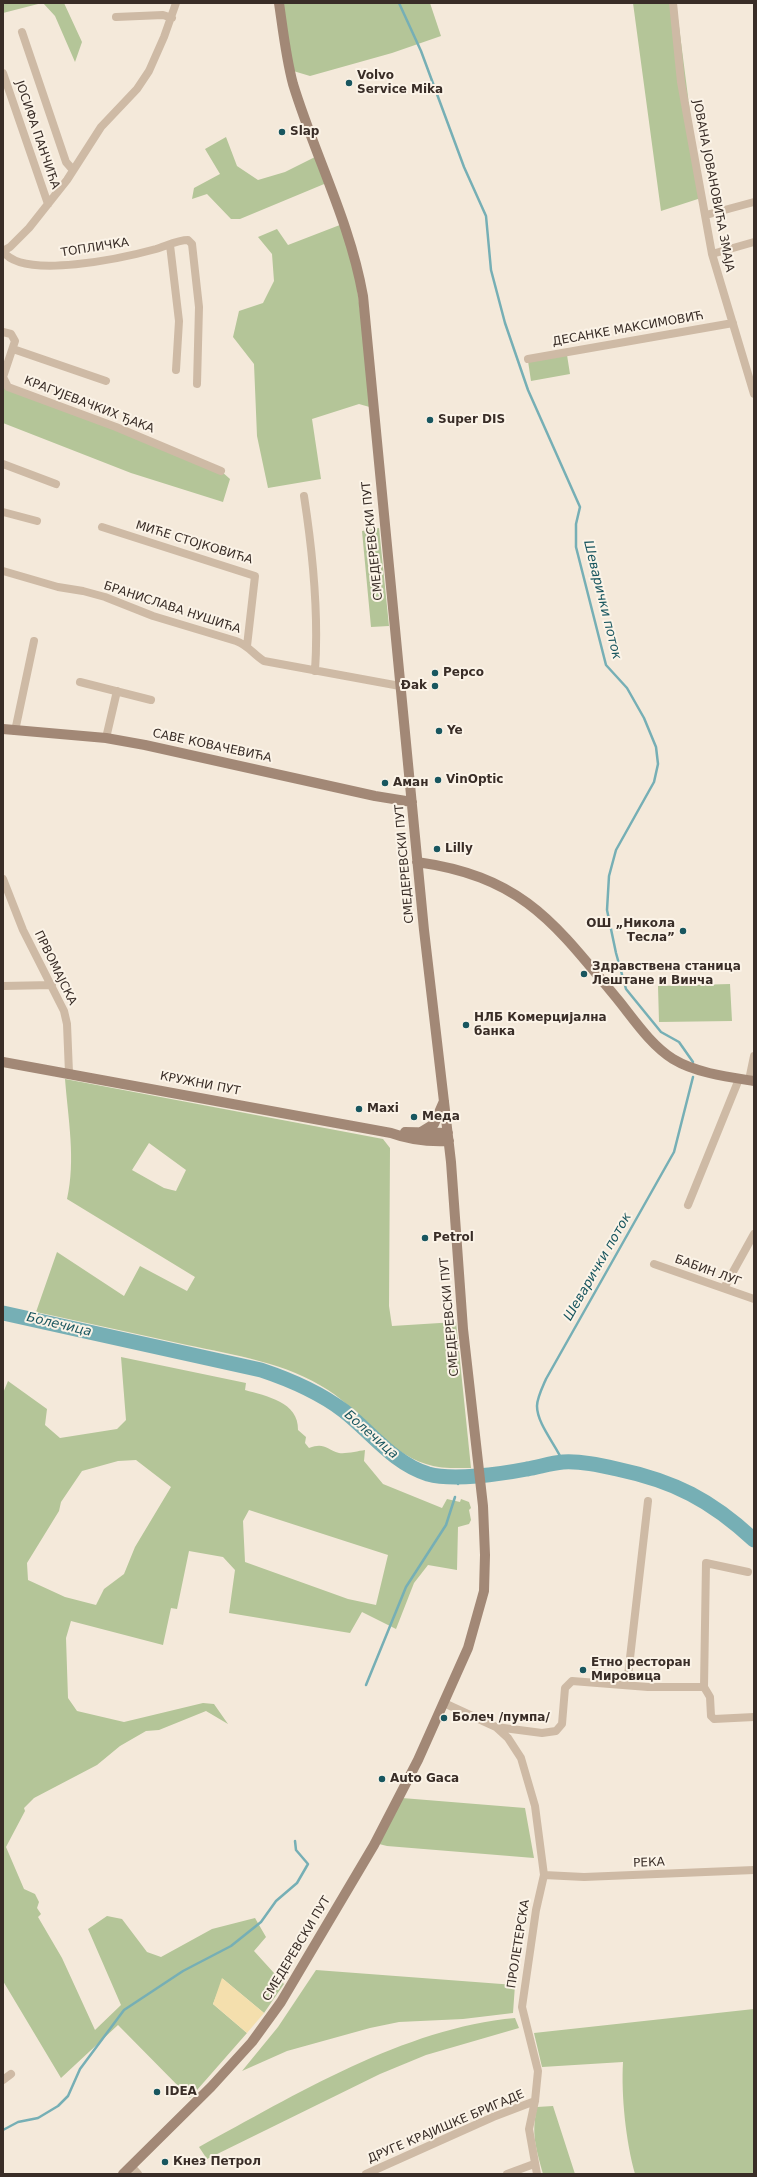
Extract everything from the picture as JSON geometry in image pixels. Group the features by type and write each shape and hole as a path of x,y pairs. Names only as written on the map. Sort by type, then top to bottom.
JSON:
{"main road":[{"name":"СМЕДЕРЕВСКИ ПУТ","path":"124,2174 134,2170 252,2042 281,2002 377,1839 444,1703 473,1636 484,1591 485,1544 461,1300 451,1162 417,862 363,296 355,258 345,222 293,82 279,3"},
{"name":"САВЕ КОВАЧЕВИЋА","path":"3,729 106,738 412,802"},
{"path":"417,862 447,866 473,874 520,896 536,908 567,939 663,1052 686,1065 747,1080"},
{"name":"КРУЖНИ ПУТ","path":"3,1062 69,1072 391,1133 405,1138 448,1137"},
{"path":"445,1099 434,1124 422,1137 440,1148 451,1162"}],"street":[{"path":"3,251 17,240 48,204 102,127 137,89 149,70 172,18 176,3"},
{"name":"ЈОВАНА ЈОВАНОВИЋА ЗМАЈА","path":"673,3 681,82 698,184 706,216 712,254 733,323 751,371 754,394"},
{"path":"116,17 162,15 172,18"},
{"path":"22,32 66,162 73,170"},
{"name":"ЈОСИФА ПАНЧИЋА","path":"3,73 48,204"},
{"path":"706,216 754,202"},
{"name":"ТОПЛИЧКА","path":"3,251 9,256 31,263 59,266 114,259 186,240 192,244 199,307 197,384"},
{"path":"712,254 754,242"},
{"path":"170,245 179,321 176,370"},
{"name":"ДЕСАНКЕ МАКСИМОВИЋ","path":"528,359 733,323"},
{"path":"3,332 14,337 15,341 13,349 106,381"},
{"name":"КРАГУЈЕВАЧКИХ ЂАКА","path":"13,349 3,377 8,387 116,427 221,471"},
{"path":"3,464 56,484"},
{"path":"304,496 312,548 316,593 318,630 316,671"},
{"path":"3,512 37,521"},
{"name":"МИЋЕ СТОЈКОВИЋА","path":"102,527 255,576 247,646"},
{"name":"БРАНИСЛАВА НУШИЋА","path":"3,571 58,587 83,591 105,597 153,616 247,646 253,654 264,661 400,686"},
{"path":"15,731 34,641"},
{"path":"80,682 151,700"},
{"path":"106,738 116,691"},
{"name":"ПРВОМАЈСКА","path":"3,879 5,892 64,1011 67,1024 69,1072"},
{"path":"3,986 52,985"},
{"path":"688,1205 747,1080 754,1056"},
{"path":"724,1288 754,1234"},
{"name":"БАБИН ЛУГ","path":"654,1264 754,1299"},
{"path":"627,1684 648,1501"},
{"path":"748,1572 706,1563 704,1687 708,1692 711,1716 714,1719 754,1717"},
{"path":"444,1703 496,1727 553,1733 561,1727 564,1688 572,1681 680,1689 704,1687"},
{"name":"ПРОЛЕТЕРСКА","path":"496,1727 515,1747 527,1775 535,1806 544,1875 523,1997 524,2016 538,2071 535,2101 529,2128 534,2164 537,2174"},
{"name":"РЕКА","path":"544,1875 584,1877 754,1870"},
{"path":"3,2080 11,2074"},
{"name":"ДРУГЕ КРАЈИШКЕ БРИГАДЕ","path":"366,2174 493,2117 535,2101"},
{"path":"507,2174 534,2164"}],"green space":[{"path":"3,3 42,3 3,13"},
{"path":"43,3 64,3 82,42 75,62 55,16"},
{"path":"279,3 430,3 441,36 392,53 310,76 290,70"},
{"path":"633,3 676,3 701,198 661,211"},
{"path":"226,137 237,166 258,180 285,172 319,155 329,182 240,219 231,219 207,194 192,199 194,188 220,174 205,149"},
{"path":"345,223 351,243 373,408 359,404 312,419 321,479 268,488 257,436 254,364 233,337 239,311 263,303 274,281 272,254 258,237 277,229 288,245"},
{"path":"567,355 570,374 531,381 528,361"},
{"path":"8,387 221,471 230,479 223,502 131,473 3,423 3,388"},
{"path":"379,528 389,626 371,627 362,531"},
{"path":"730,984 732,1021 659,1022 658,986"},
{"path":"65,1079 383,1139 390,1148 389,1306 392,1326 456,1322 471,1468 437,1467 412,1458 387,1441 352,1409 328,1390 295,1373 260,1361 36,1312 57,1252 124,1296 140,1266 187,1291 195,1277 67,1199 70,1184 71,1154","holes":["149,1143 186,1170 176,1191 164,1188 132,1170"]},
{"path":"121,1357 246,1383 245,1390 280,1402 293,1413 297,1420 298,1430 306,1437 305,1443 309,1448 314,1446 322,1446 339,1453 365,1450 364,1461 383,1484 442,1508 447,1499 460,1502 461,1499 469,1502 471,1508 469,1510 471,1520 469,1524 458,1527 457,1570 428,1565 414,1583 396,1629 362,1612 350,1633 229,1613 235,1570 223,1557 189,1551 177,1609 171,1608 163,1645 71,1621 66,1638 68,1698 77,1711 124,1722 203,1703 214,1704 228,1724 206,1711 159,1730 146,1731 120,1746 97,1765 34,1798 24,1808 25,1811 6,1847 24,1889 35,1894 39,1902 37,1908 41,1914 38,1917 62,1958 95,2030 121,2005 88,1929 107,1916 122,1919 147,1952 161,1957 212,1929 255,1918 266,1937 254,1951 284,1984 264,2013 223,1979 213,2004 247,2033 190,2098 118,2025 61,2078 3,1981 3,1393 8,1381 47,1409 45,1425 60,1438 117,1429 126,1420","holes":["136,1460 171,1487 135,1547 124,1574 104,1589 96,1605 65,1597 28,1580 27,1563 59,1511 61,1502 82,1471 118,1461","249,1510 388,1555 376,1605 348,1599 245,1562 243,1521"]},
{"path":"402,1798 525,1808 534,1858 387,1846 379,1844"},
{"path":"316,1970 515,1985 513,2013 463,2019 399,2022 370,2028 287,2051 242,2071 278,2027"},
{"path":"754,2009 754,2174 635,2174 629,2148 625,2119 623,2062 542,2067 534,2033"},
{"path":"515,2018 519,2028 426,2055 380,2074 207,2159 199,2147 312,2086 351,2067 392,2050 432,2035 473,2024"},
{"path":"553,2106 575,2174 543,2174 535,2141 535,2117 537,2107"}],"sand":[{"path":"222,1978 264,2013 247,2033 213,2004"}],"waterway":[{"name":"Шеварички поток","path":"399,3 421,51 464,167 486,216 491,270 505,323 528,390 580,507 576,524 576,547 606,665 627,688 644,718 656,747 658,764 654,782 616,850 609,876 607,910 616,953 626,989 661,1032 679,1042 693,1062"},
{"name":"Шеварички поток","path":"563,1462 540,1420 537,1406 539,1396 546,1379 674,1152 693,1077"},
{"name":"Болечица","path":"3,1313 261,1370 283,1378 315,1392 334,1404 344,1411 393,1455 415,1469 428,1474 450,1477 491,1475 563,1462 604,1466 656,1480 691,1494 707,1503 754,1540"},
{"name":"Болечица","path":"458,1484 459,1477"},
{"path":"366,1685 406,1587 446,1525 455,1497"},
{"path":"3,2130 18,2122 38,2118 58,2106 68,2096 80,2069 124,2010 183,1971 231,1946 261,1922 276,1901 297,1883 308,1864 296,1850 295,1841"}],"place":[{"name":"Volvo Service Mika","path":"349,83"},
{"name":"Slap","path":"282,132"},
{"name":"Super DIS","path":"430,420"},
{"name":"Pepco","path":"435,673"},
{"name":"Đak","path":"435,686"},
{"name":"Ye","path":"439,731"},
{"name":"VinOptic","path":"438,780"},
{"name":"Аман","path":"385,783"},
{"name":"Lilly","path":"437,849"},
{"name":"ОШ „Никола Тесла”","path":"683,931"},
{"name":"Здравствена станица Лештане и Винча","path":"584,974"},
{"name":"НЛБ Комерцијална банка","path":"466,1025"},
{"name":"Maxi","path":"359,1109"},
{"name":"Меда","path":"414,1117"},
{"name":"Petrol","path":"425,1238"},
{"name":"Етно ресторан Мировица","path":"583,1670"},
{"name":"Болеч /пумпа/","path":"444,1718"},
{"name":"Auto Gaca","path":"382,1779"},
{"name":"IDEA","path":"157,2092"},
{"name":"Кнез Петрол","path":"165,2162"}]}
